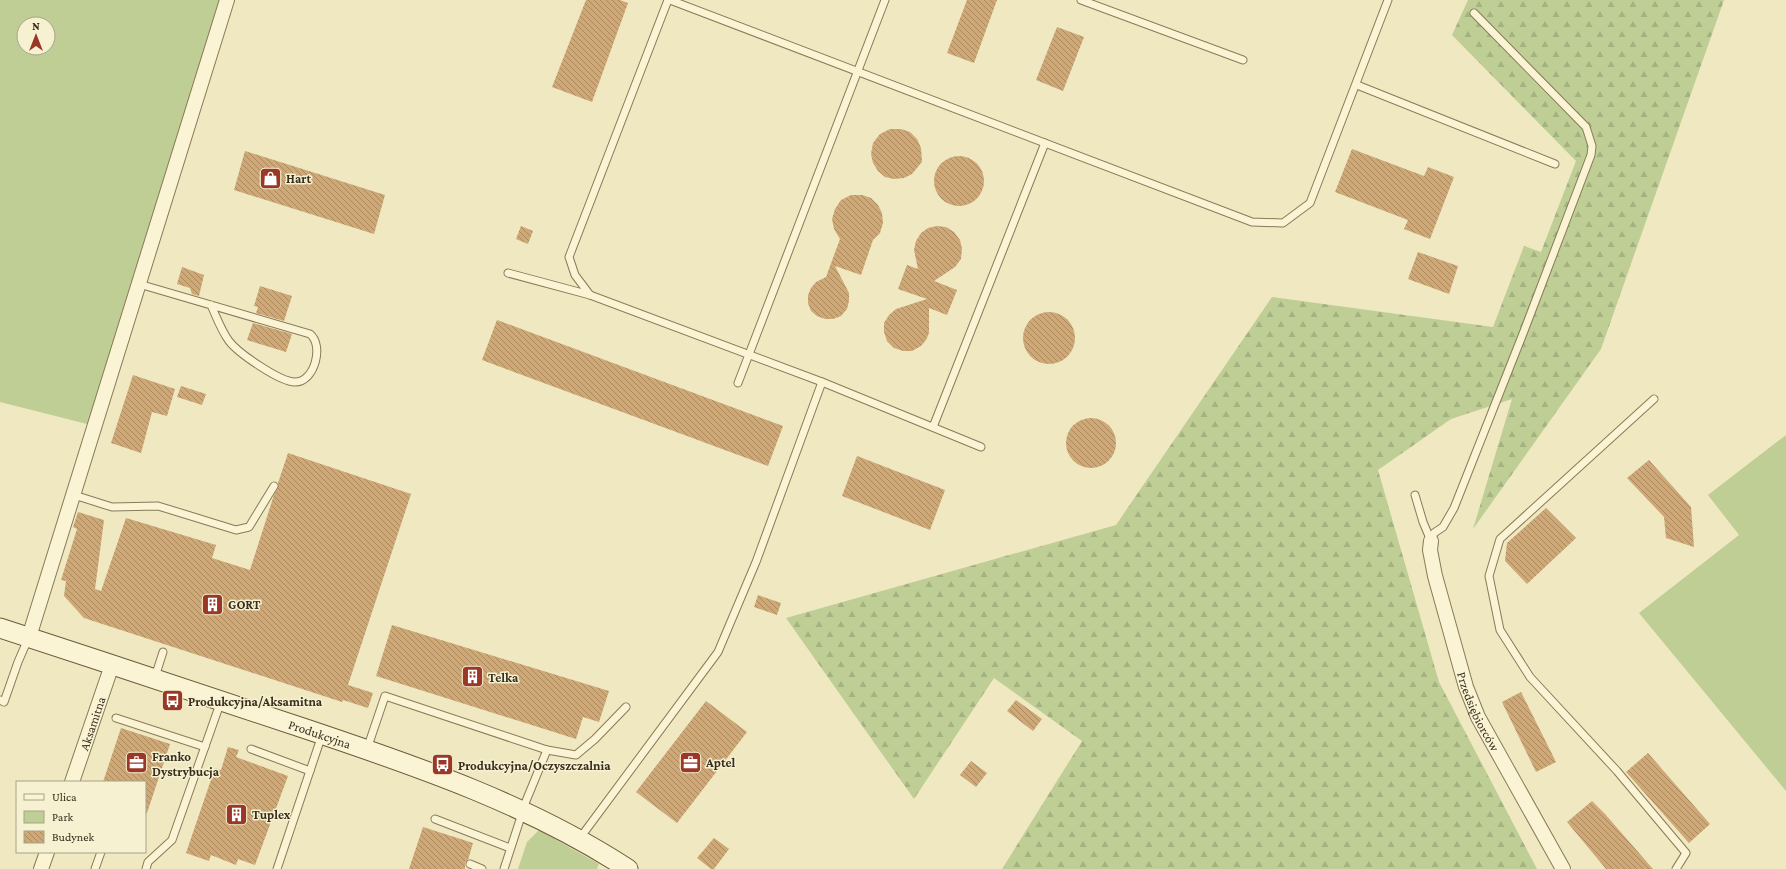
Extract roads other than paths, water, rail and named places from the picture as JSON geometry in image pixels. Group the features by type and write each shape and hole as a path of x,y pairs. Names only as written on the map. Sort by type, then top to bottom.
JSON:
{"street":[{"path":"29,638 227,0"},
{"name":"Przedsiębiorców","path":"1431,541 1430,550 1435,576 1466,687 1478,717 1563,869"},
{"name":"Produkcyjna","path":"0,628 221,700 432,772 523,811 578,840 628,869"},
{"name":"Aksamitna","path":"72,781 112,665"},
{"path":"42,869 47,853"}],"lane":[{"path":"590,295 575,275 569,257 669,0 1252,222 1283,223 1310,203 1388,0"},
{"path":"738,383 885,0"},
{"path":"1081,0 1243,60"},
{"path":"1431,541 1434,533 1443,527 1454,508 1524,331 1591,155 1592,146 1586,127 1474,13"},
{"path":"1356,85 1555,164"},
{"path":"933,427 1045,143"},
{"path":"508,273 590,295 750,354 981,447"},
{"path":"139,284 211,305 310,334 315,338 318,345 316,359 311,371 303,380 295,382 282,379 241,354 228,340 211,305"},
{"path":"578,840 718,652 756,562 822,382"},
{"path":"1654,400 1500,539 1489,576 1500,630 1530,677 1617,771 1686,853 1676,869"},
{"path":"74,495 112,507 158,506 236,530 249,527 274,486"},
{"path":"1415,495 1423,522 1431,541"},
{"path":"0,700 4,702 18,662 29,638"},
{"path":"154,679 163,652"},
{"path":"367,749 385,696 547,750 576,755 595,739 626,707"},
{"path":"146,869 148,862 172,840 221,700"},
{"path":"116,718 205,747"},
{"path":"277,869 322,735"},
{"path":"251,749 310,771"},
{"path":"504,869 523,811 547,750"},
{"path":"435,820 510,848"},
{"path":"95,869 101,853"},
{"path":"470,864 482,869"}],"place":[{"name":"Hart","path":"270,178"},
{"name":"GORT","path":"213,604"},
{"name":"Telka","path":"473,677"},
{"name":"Produkcyjna/Aksamitna","path":"173,701"},
{"name":"Aptel","path":"691,762"},
{"name":"Franko Dystrybucja","path":"137,763"},
{"name":"Produkcyjna/Oczyszczalnia","path":"442,765"},
{"name":"Tuplex","path":"236,814"}]}
